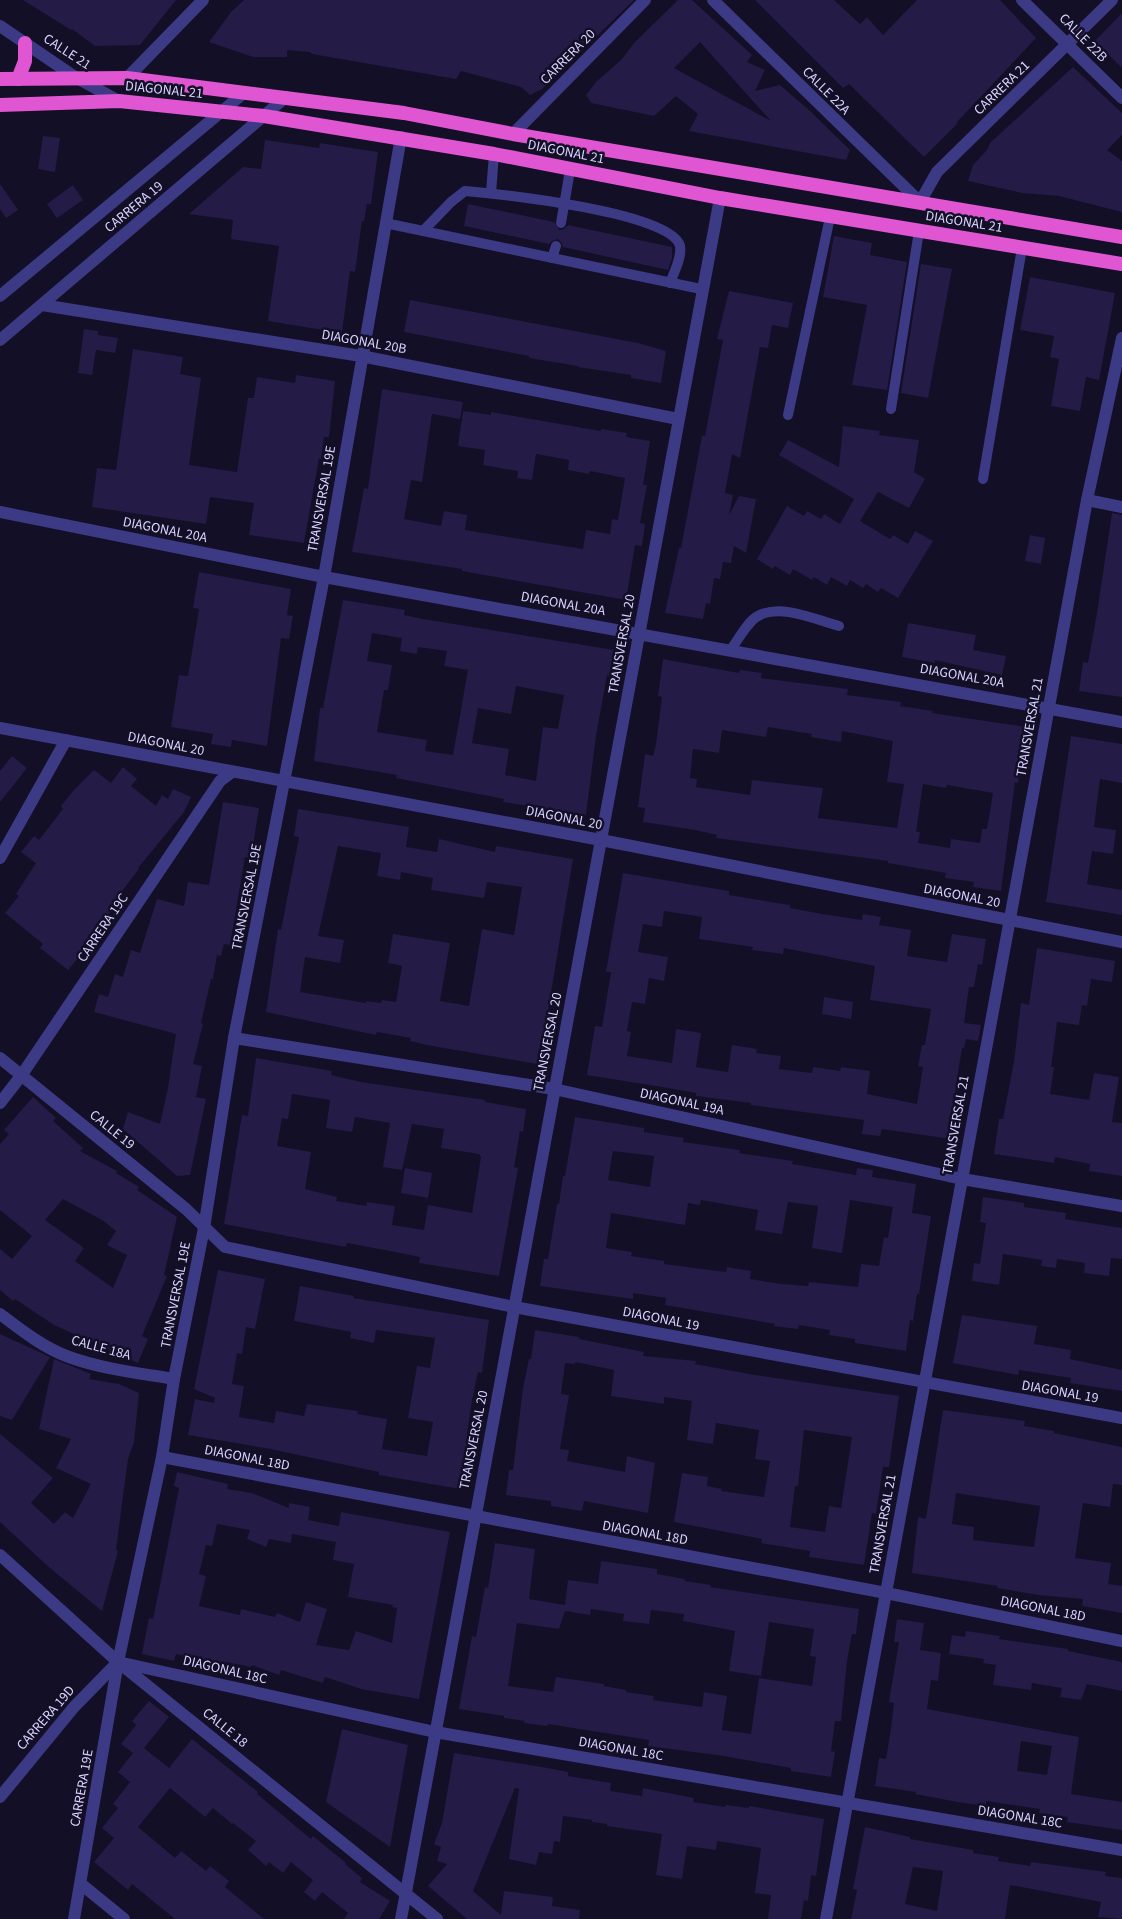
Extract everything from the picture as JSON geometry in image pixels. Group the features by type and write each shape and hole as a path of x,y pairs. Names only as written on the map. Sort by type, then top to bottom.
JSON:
{"highway":[{"path":"18,79 25,62 25,43"},
{"name":"DIAGONAL 21","path":"0,79 127,78 404,113 513,134 1122,238"},
{"name":"DIAGONAL 21","path":"0,104 119,101 264,116 401,137 720,198 1122,264"}],"street":[{"path":"127,78 203,0"},
{"name":"CARRERA 20","path":"513,134 646,0"},
{"name":"CALLE 22A","path":"713,0 920,202"},
{"name":"CALLE 22B","path":"1022,0 1122,98"},
{"name":"CARRERA 21","path":"920,202 937,172 1112,0"},
{"name":"CALLE 21","path":"0,26 75,77 119,101"},
{"name":"CARRERA 19","path":"0,296 245,92"},
{"name":"CARRERA 19","path":"0,340 286,97"},
{"name":"TRANSVERSAL 19E","path":"118,1662 162,1457 174,1379 204,1228 234,1038 324,577 361,356 401,137"},
{"name":"TRANSVERSAL 20","path":"405,1892 720,198"},
{"name":"DIAGONAL 20B","path":"42,305 361,356 678,419"},
{"name":"TRANSVERSAL 21","path":"826,1919 1048,707 1087,500 1122,338"},
{"path":"1087,500 1122,507"},
{"name":"DIAGONAL 20A","path":"0,512 324,577 1048,707 1122,722"},
{"name":"DIAGONAL 20","path":"0,728 601,840 1122,942"},
{"path":"0,858 66,740"},
{"name":"CARRERA 19C","path":"0,1103 21,1076 214,789 232,772"},
{"name":"DIAGONAL 19A","path":"234,1038 554,1089 962,1178 1122,1206"},
{"name":"CALLE 19","path":"0,1058 186,1210 204,1228"},
{"name":"DIAGONAL 19","path":"204,1228 225,1248 514,1307 1122,1418"},
{"name":"CALLE 18A","path":"0,1314 30,1336 68,1357 111,1369 174,1379"},
{"name":"DIAGONAL 18D","path":"162,1457 886,1593 1122,1641"},
{"name":"CALLE 18","path":"0,1555 118,1662 437,1919"},
{"name":"DIAGONAL 18C","path":"118,1662 435,1732 1122,1850"},
{"name":"CARRERA 19D","path":"0,1797 74,1707 118,1662"},
{"name":"CARRERA 19E","path":"74,1919 118,1662"},
{"path":"81,1884 124,1919"},
{"path":"401,1919 405,1892"}],"lane":[{"path":"491,193 494,154"},
{"path":"561,223 570,170"},
{"path":"423,231 451,202 465,192 491,193 586,207 650,223 674,238 680,246 679,260 670,283"},
{"path":"788,415 830,216"},
{"path":"386,223 702,289"},
{"path":"890,409 919,231"},
{"path":"552,258 556,246"},
{"path":"983,479 1022,248"},
{"path":"732,650 747,627 758,616 779,611 839,626"}],"building":[{"path":"23,0 176,0 140,45 95,46 72,29"},
{"path":"244,0 634,0 542,89 530,95 521,87 461,71 456,79 312,54 310,52 287,50 287,57 253,57 209,42 231,12"},
{"path":"678,0 692,0 752,55 747,62 765,70 755,91 780,85 850,150 846,160 689,131 698,114 676,96 654,116 591,103 586,95 596,82 622,59 635,42","holes":["700,42 771,121 674,68"]},
{"path":"755,0 834,0 860,24 867,17 883,35 917,0 1000,0 1036,38 924,157 849,84 843,88"},
{"path":"1122,13 1122,68 1095,41"},
{"path":"1073,67 1122,113 1122,135 1107,150 1122,161 1122,212 1059,196 1022,193 968,181 973,165 987,150 990,143"},
{"path":"43,136 60,138 55,172 38,169"},
{"path":"265,140 319,148 320,143 378,152 371,204 367,204 364,221 362,221 355,272 350,271 342,333 268,321 279,246 231,239 233,220 189,214 243,167 261,169"},
{"path":"0,184 18,210 6,218 0,209"},
{"path":"73,185 83,200 57,218 47,204"},
{"path":"468,204 554,222 559,230 564,229 568,225 672,247 672,258 668,270 563,247 558,239 549,244 464,226"},
{"path":"834,236 872,243 870,255 907,262 887,390 852,385 867,305 823,297"},
{"path":"921,264 952,269 928,398 901,393"},
{"path":"1030,277 1115,293 1099,380 1086,377 1080,411 1051,406 1059,359 1050,357 1054,336 1020,330"},
{"path":"729,291 793,303 788,328 772,325 768,348 760,347 740,458 732,454 725,493 733,495 729,515 739,496 756,499 746,553 734,546 731,563 723,562 720,579 714,578 710,604 706,603 703,619 665,613 679,548 681,548 702,436 705,436 723,340 717,339"},
{"path":"410,300 638,343 666,351 661,383 631,378 631,375 529,358 529,356 404,332"},
{"path":"84,329 98,331 98,335 118,338 115,353 96,350 92,375 78,373"},
{"path":"133,349 183,357 180,374 201,378 189,465 237,472 248,398 254,398 257,377 295,383 296,375 335,381 329,437 324,437 321,459 319,458 304,543 249,535 254,503 210,497 206,524 92,507 97,468 116,470"},
{"path":"382,389 463,402 460,419 432,414 422,482 411,480 404,519 441,526 444,511 467,515 465,530 583,549 586,530 610,534 612,519 618,520 625,478 590,471 589,474 568,470 569,460 536,454 532,480 517,478 518,471 483,465 485,450 458,446 463,411 491,415 491,412 601,431 601,429 627,433 626,437 650,441 643,485 647,485 640,523 645,524 642,546 635,545 626,600 462,571 462,569 352,552 364,488 368,489"},
{"path":"843,426 880,431 879,435 919,440 914,472 925,479 909,508 878,492 860,521 890,539 893,535 908,544 915,531 933,541 898,598 881,588 878,592 866,584 863,588 850,580 847,586 831,577 827,585 814,577 812,580 793,569 790,575 775,566 773,569 757,559 787,506 804,516 807,511 821,519 824,514 840,524 854,499 779,455 788,440 839,467"},
{"path":"1112,513 1122,515 1122,697 1079,691 1083,662 1088,663"},
{"path":"1030,535 1045,538 1041,564 1025,561"},
{"path":"199,572 291,589 287,615 293,616 289,639 281,638 267,746 232,740 231,747 211,744 213,734 171,727 179,675 188,676 199,609 193,608"},
{"path":"343,600 405,610 404,615 423,619 614,650 610,676 607,675 596,736 586,815 503,802 504,799 396,778 397,775 314,761 320,708 323,708","holes":["372,633 402,638 400,651 417,654 418,647 447,651 444,666 468,670 453,755 425,751 427,740 377,732 384,690 388,690 392,665 367,661","516,686 564,695 558,729 543,727 536,781 505,775 509,749 472,743 478,708 511,714"]},
{"path":"908,623 976,635 973,650 1006,656 1002,675 935,660 935,663 902,657"},
{"path":"663,659 739,673 740,670 762,673 761,678 848,689 847,695 901,702 900,706 933,711 932,713 1026,727 1018,783 1015,782 1001,891 973,887 974,882 945,878 946,873 888,863 888,861 716,838 717,835 695,830 643,822 645,808 638,807 645,754 653,756 656,744 662,697 658,696","holes":["768,727 812,734 811,737 841,742 842,731 893,741 887,782 904,784 897,828 818,818 823,788 752,780 750,795 696,787 697,779 690,778 693,749 719,753 722,730 766,737","923,784 946,788 947,785 993,793 987,829 982,829 980,843 951,839 950,848 918,843 920,832 916,832"]},
{"path":"1071,736 1122,744 1122,783 1100,779 1094,827 1116,830 1113,854 1092,851 1087,884 1122,890 1122,915 1046,902"},
{"path":"12,756 27,768 0,802 0,771"},
{"path":"123,767 137,779 131,786 156,806 162,795 168,799 173,789 191,797 184,812 138,868 115,900 117,902 94,935 96,936 68,970 40,948 43,944 5,913 19,896 16,894 36,863 21,852 34,836 39,840 63,809 61,806 94,770 111,783"},
{"path":"223,802 259,808 251,858 245,857 230,945 224,944 221,956 217,955 193,1064 202,1066 196,1097 206,1099 190,1175 177,1176 123,1129 128,1112 160,1124 168,1088 176,1034 94,1012 99,994 108,997 115,974 123,977 131,950 140,953 157,899 184,906 188,882 209,885"},
{"path":"298,809 409,827 406,847 437,852 439,839 495,852 496,846 573,859 544,1036 542,1036 537,1064 432,1046 410,1041 411,1038 377,1032 376,1035 266,1012 278,929 281,930 299,837 294,836","holes":["338,846 381,853 377,876 400,880 401,872 433,878 431,890 484,898 487,882 522,887 514,935 482,929 469,1006 440,1001 450,943 393,934 388,963 402,966 396,1002 382,1000 381,1003 366,1001 366,1003 300,992 305,957 340,963 344,940 318,936"]},
{"path":"623,873 729,891 729,895 790,905 790,908 822,914 862,920 863,914 881,917 879,925 911,930 907,956 947,962 952,934 986,939 982,965 978,964 974,987 969,987 964,1023 981,1025 978,1041 966,1039 964,1048 962,1048 956,1085 951,1139 882,1129 880,1136 862,1134 864,1120 751,1105 751,1103 696,1096 696,1093 587,1075 595,1026 602,1027 611,972 606,972","holes":["664,911 702,917 699,939 753,947 752,950 783,954 784,948 875,966 870,1000 931,1009 925,1045 922,1045 918,1066 923,1067 917,1104 867,1094 870,1071 841,1067 840,1071 813,1067 812,1073 779,1069 781,1056 756,1053 757,1049 732,1045 728,1072 696,1067 701,1033 676,1029 672,1063 627,1056 631,1032 627,1031 632,1002 645,1004 649,978 664,981 668,957 638,952 643,924 662,927"]},
{"path":"1037,948 1115,961 1112,982 1091,979 1087,1006 1082,1005 1079,1025 1057,1022 1051,1067 1054,1067 1050,1094 1089,1100 1094,1073 1119,1077 1112,1122 1122,1123 1122,1176 1089,1171 1090,1164 1055,1157 1054,1163 994,1154 999,1119 1003,1119 1014,1061 1021,1003 1029,1005"},
{"path":"824,997 853,1002 851,1019 822,1014"},
{"path":"256,1058 332,1071 331,1075 361,1082 485,1100 485,1102 526,1109 523,1132 520,1131 514,1167 518,1168 499,1276 419,1263 420,1257 390,1251 347,1243 346,1247 224,1224 242,1115 248,1116","holes":["292,1094 330,1100 326,1128 352,1132 355,1117 390,1123 383,1167 402,1170 412,1124 444,1129 441,1148 479,1154 481,1157 472,1213 428,1205 424,1230 392,1225 395,1206 367,1202 366,1206 336,1201 337,1197 305,1189 311,1152 277,1146 282,1118 288,1119"]},
{"path":"33,1097 56,1118 53,1121 83,1148 80,1151 117,1171 116,1173 139,1187 137,1190 177,1217 164,1275 167,1276 142,1336 148,1339 138,1363 54,1325 15,1299 13,1301 0,1290 0,1249 12,1259 32,1236 0,1210 0,1144 9,1134 4,1130","holes":["63,1199 102,1220 116,1231 107,1245 127,1255 113,1288 75,1261 84,1248 45,1220"]},
{"path":"575,1117 644,1128 644,1132 684,1138 683,1142 740,1150 739,1153 793,1161 792,1164 856,1175 857,1168 873,1170 872,1177 916,1184 912,1213 931,1216 919,1294 917,1294 913,1321 910,1320 906,1351 855,1343 855,1339 829,1335 830,1330 799,1325 798,1329 774,1326 775,1324 665,1305 666,1298 633,1293 633,1299 540,1286 544,1259 548,1259 557,1204 559,1204 563,1176 565,1176","holes":["613,1151 654,1156 650,1187 608,1180","701,1200 758,1210 755,1230 782,1234 788,1202 818,1206 812,1248 842,1253 850,1200 893,1207 888,1238 884,1237 879,1266 861,1264 858,1287 809,1282 808,1286 781,1284 750,1279 751,1271 727,1267 726,1272 664,1264 664,1261 631,1256 632,1252 606,1248 611,1213 685,1225 688,1203 700,1205"]},
{"path":"405,1168 432,1173 428,1198 401,1193"},
{"path":"983,1197 1024,1203 1024,1207 1066,1213 1065,1219 1122,1228 1122,1259 1111,1258 1109,1276 1084,1273 1085,1263 1057,1259 1056,1268 1041,1266 1042,1260 1003,1254 999,1285 972,1281 974,1263 980,1264 986,1223 980,1222"},
{"path":"218,1270 265,1279 255,1329 246,1327 242,1354 237,1353 232,1384 244,1386 239,1417 274,1423 276,1411 304,1416 307,1404 358,1411 357,1414 387,1419 382,1449 427,1456 433,1422 408,1418 417,1366 430,1368 435,1338 376,1330 374,1343 350,1338 351,1332 294,1321 300,1286 354,1296 353,1298 489,1320 482,1373 478,1372 472,1400 467,1434 470,1434 460,1489 379,1475 379,1472 270,1449 188,1435 195,1399 214,1403 215,1398 194,1389"},
{"path":"962,1315 1037,1326 1034,1344 1071,1350 1070,1359 1122,1370 1122,1391 1070,1383 1071,1378 1019,1370 1018,1375 953,1363"},
{"path":"535,1330 579,1337 579,1339 644,1352 643,1356 696,1361 695,1364 755,1375 899,1396 889,1467 883,1467 876,1514 872,1513 864,1565 809,1557 810,1551 761,1543 762,1539 674,1522 682,1473 708,1477 707,1486 722,1489 721,1491 764,1497 770,1461 755,1459 759,1430 716,1423 713,1444 687,1440 692,1401 664,1397 664,1404 611,1396 614,1370 575,1362 575,1364 565,1363 561,1394 569,1395 560,1449 569,1450 567,1461 625,1472 627,1456 655,1463 648,1513 584,1501 582,1511 551,1506 551,1501 506,1495 509,1470 513,1470 523,1388 529,1359 531,1359","holes":["804,1430 852,1437 841,1508 829,1506 825,1532 790,1527 795,1486 798,1486"]},
{"path":"0,1334 50,1357 12,1420 0,1416"},
{"path":"54,1359 91,1374 89,1379 119,1384 139,1393 134,1442 128,1459 121,1511 116,1550 118,1551 102,1611 50,1568 0,1522 0,1434 53,1478 31,1503 54,1524 65,1512 73,1518 91,1484 56,1468 71,1439 39,1429"},
{"path":"943,1410 1025,1421 1024,1426 1122,1447 1122,1485 1113,1484 1110,1507 1083,1503 1075,1558 1111,1563 1108,1584 1122,1586 1122,1613 1082,1606 1083,1599 1038,1595 997,1588 998,1586 912,1573 918,1517 926,1519","holes":["956,1493 1040,1506 1034,1547 973,1540 974,1527 952,1524"]},
{"path":"177,1472 228,1484 227,1489 252,1493 289,1508 289,1503 310,1507 308,1520 339,1526 341,1512 450,1532 419,1699 361,1689 325,1677 323,1683 281,1670 279,1675 252,1665 251,1667 226,1662 226,1665 176,1654 174,1661 142,1654 149,1618 153,1619 179,1488 174,1486","holes":["217,1524 250,1530 247,1539 266,1547 269,1539 291,1543 292,1534 336,1542 333,1560 354,1564 348,1597 393,1605 392,1607 397,1608 392,1643 356,1631 349,1650 316,1645 327,1609 306,1602 300,1622 277,1613 275,1617 241,1609 240,1615 199,1606 206,1576 199,1574 206,1545 212,1546"]},
{"path":"495,1543 535,1549 529,1599 565,1605 568,1580 598,1584 601,1561 657,1569 657,1574 711,1585 710,1587 859,1609 856,1634 852,1634 847,1661 841,1721 835,1721 831,1751 835,1752 831,1777 791,1771 791,1768 724,1756 648,1746 649,1740 548,1724 547,1726 524,1723 525,1721 504,1718 504,1716 459,1709 472,1636 476,1637 485,1587 488,1588","holes":["591,1609 624,1614 623,1621 649,1624 651,1610 684,1614 683,1621 735,1631 729,1671 761,1676 769,1622 814,1629 810,1656 816,1657 812,1686 759,1678 751,1734 722,1730 727,1696 704,1692 702,1707 653,1700 654,1696 626,1692 626,1690 604,1686 604,1684 556,1677 553,1692 508,1686 517,1623 559,1629 565,1611 590,1615"]},
{"path":"897,1619 924,1623 920,1650 941,1653 938,1681 931,1680 927,1709 1079,1737 1071,1794 1122,1802 1122,1830 1067,1822 1068,1817 1039,1813 1040,1809 986,1801 986,1806 957,1802 915,1794 916,1792 875,1786 879,1758 886,1759 891,1728 894,1703 889,1702 899,1642 894,1642","holes":["1021,1741 1052,1746 1047,1775 1017,1771"]},
{"path":"966,1631 1000,1636 999,1639 1068,1649 1068,1651 1122,1662 1122,1691 1087,1684 1081,1700 1060,1697 1062,1688 1032,1683 1031,1690 993,1685 996,1665 983,1663 984,1659 949,1654 952,1635 965,1637"},
{"path":"149,1701 169,1717 144,1748 169,1768 192,1739 258,1792 257,1794 311,1839 313,1836 346,1863 362,1878 360,1882 390,1901 379,1919 344,1919 348,1913 322,1892 315,1901 304,1892 313,1880 291,1862 283,1873 269,1862 266,1866 248,1850 256,1841 213,1808 205,1817 170,1788 138,1827 175,1858 181,1851 206,1871 210,1866 229,1881 225,1887 264,1919 175,1919 132,1884 128,1890 94,1862 114,1838 102,1828 118,1808 113,1804 130,1782 118,1772 133,1753 121,1744 136,1725 132,1721"},
{"path":"342,1729 408,1745 390,1847 326,1802"},
{"path":"454,1753 568,1772 568,1776 611,1783 610,1791 642,1796 643,1788 694,1798 693,1802 725,1807 726,1805 749,1808 749,1806 824,1819 816,1876 811,1875 808,1901 804,1900 801,1919 768,1919 771,1895 755,1893 761,1848 717,1841 716,1850 687,1846 682,1879 656,1875 662,1834 607,1826 607,1824 592,1822 592,1820 563,1816 560,1842 554,1841 552,1854 539,1852 536,1865 509,1859 519,1789 515,1788 473,1891 501,1915 504,1891 553,1897 552,1906 580,1910 579,1919 467,1919 428,1886 447,1864 437,1861 441,1847 434,1844 442,1823"},
{"path":"865,1827 910,1837 910,1839 973,1850 973,1853 999,1857 998,1861 1030,1866 1031,1862 1106,1872 1105,1876 1122,1878 1122,1919 1098,1917 1101,1902 1010,1885 1005,1919 851,1919 857,1890 853,1889","holes":["913,1867 943,1871 937,1911 905,1904"]}]}
